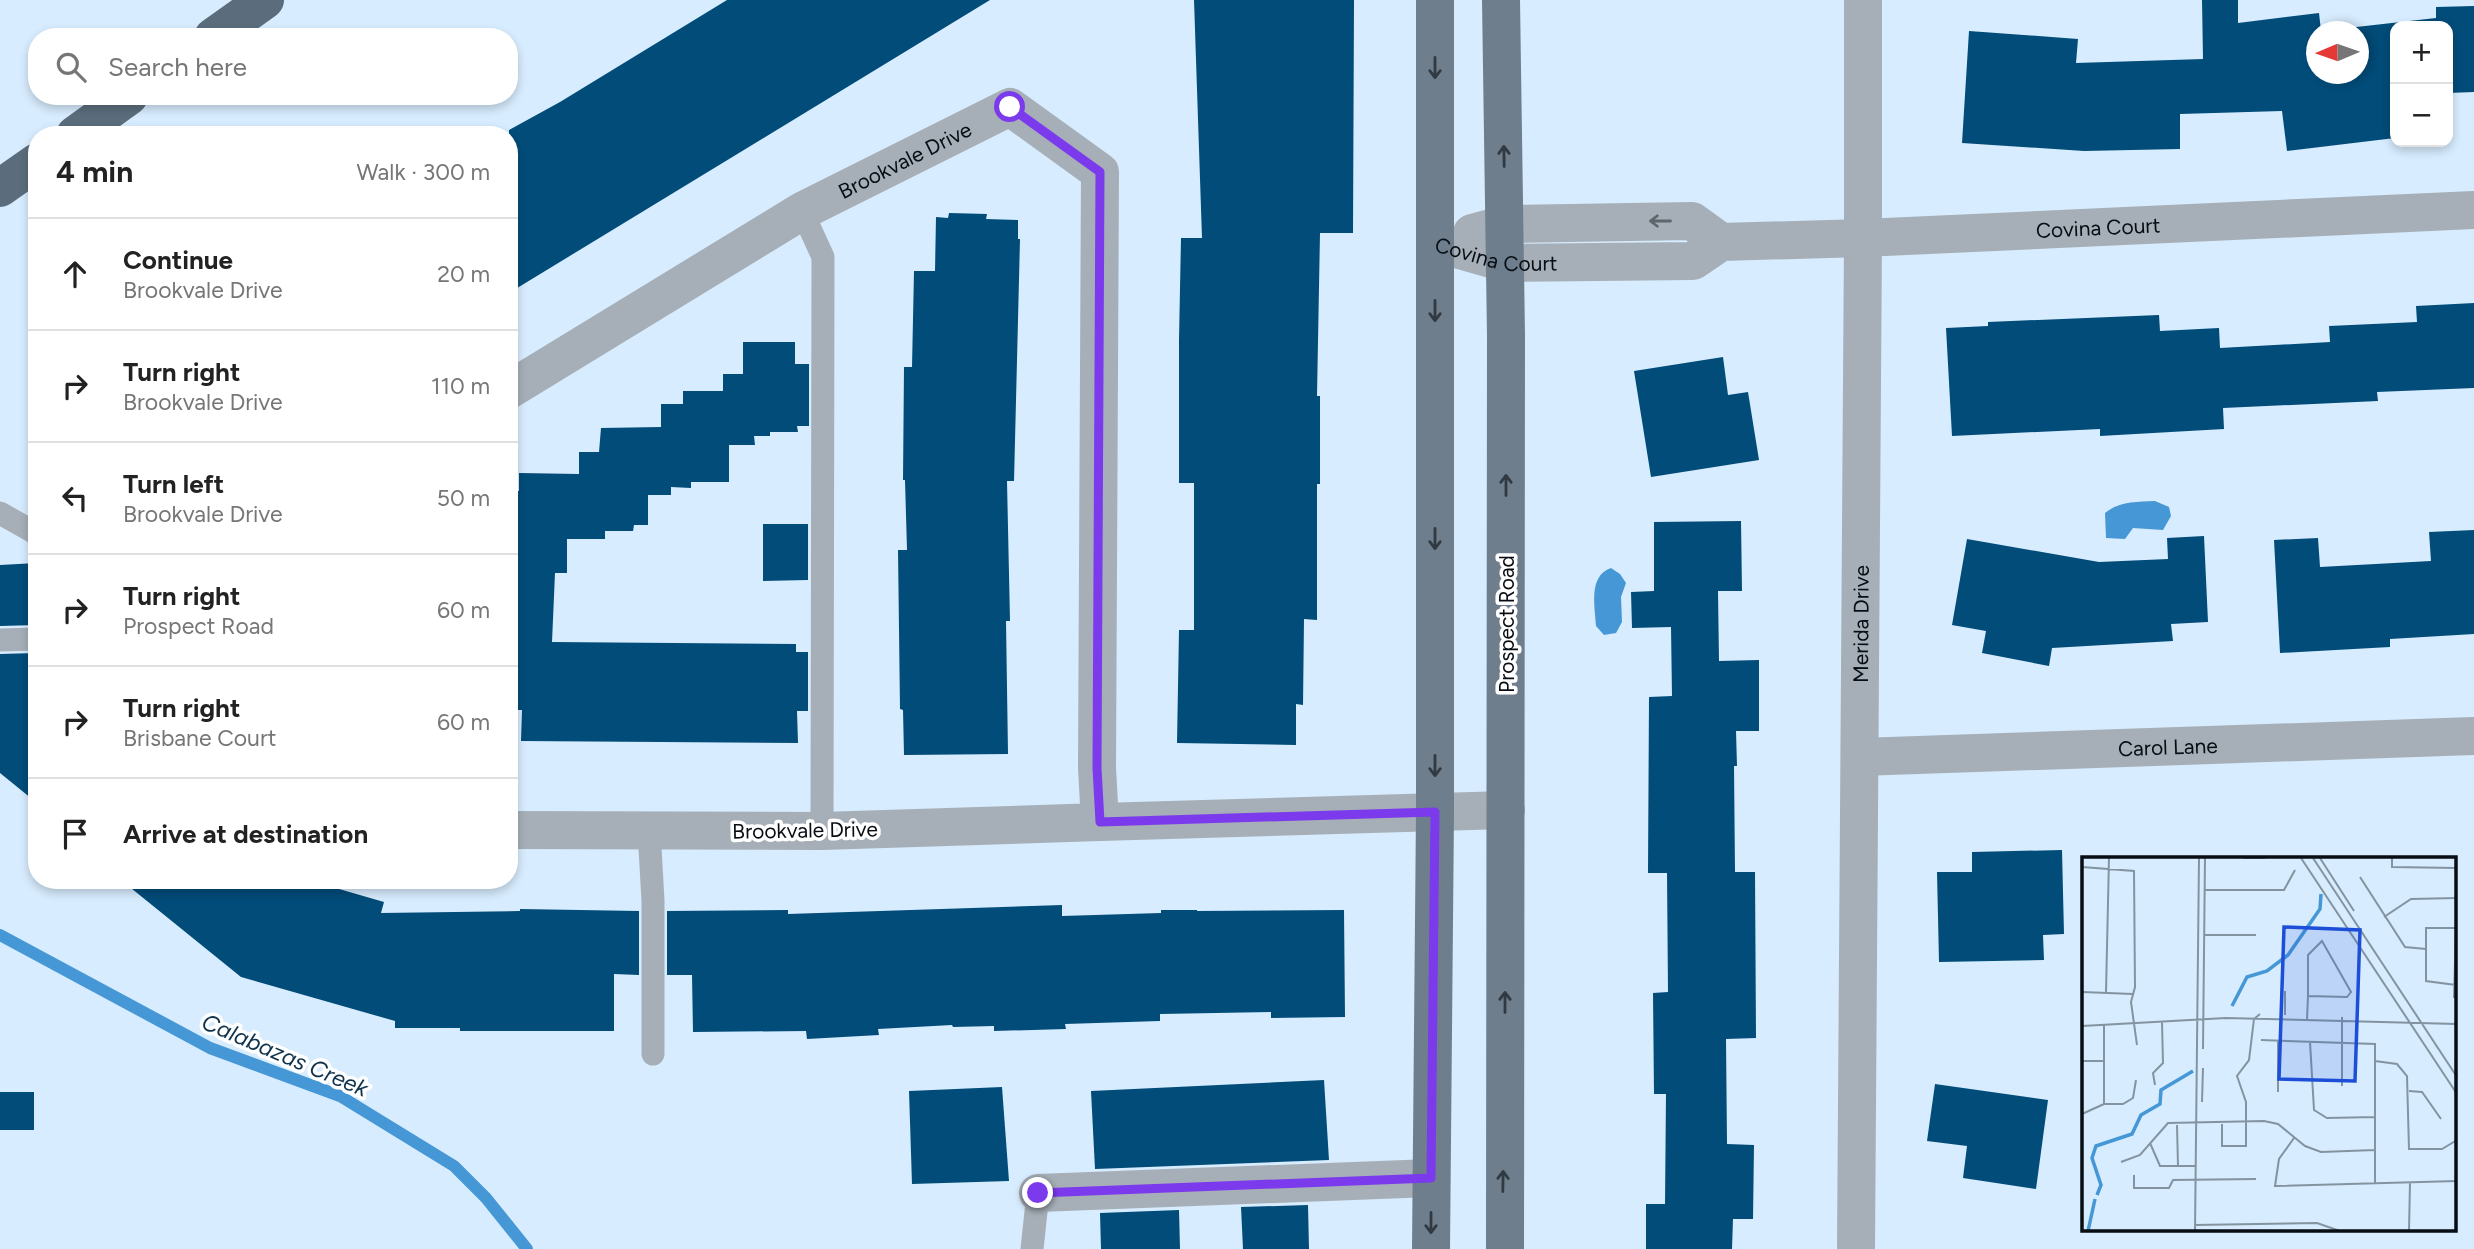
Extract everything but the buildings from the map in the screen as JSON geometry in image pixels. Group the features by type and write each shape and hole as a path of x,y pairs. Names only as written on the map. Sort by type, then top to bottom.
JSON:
{"highway":[{"path":"226,28 265,0"},
{"path":"87,126 117,105"},
{"path":"0,188 28,168"}],"main road":[{"path":"1431,1249 1435,812 1435,0"},
{"name":"Prospect Road","path":"1501,0 1506,263 1505,1249"}],"street":[{"name":"Merida Drive","path":"1856,1249 1863,0"},
{"name":"Brookvale Drive","path":"518,385 802,211 1010,107 1100,172 1097,768 1100,822"},
{"name":"Covina Court","path":"1435,243 1506,263 1693,261 1721,242 2474,210"},
{"name":"Covina Court","path":"1435,243 1505,224 1692,221 1721,242"},
{"name":"Carol Lane","path":"1860,757 2474,736"},
{"name":"Brookvale Drive","path":"518,830 822,831 1506,810"},
{"path":"1038,1193 1431,1178"}],"lane":[{"path":"802,211 823,257 822,831"},
{"path":"0,513 28,529"},
{"path":"0,640 28,639"},
{"path":"649,830 653,901 653,1054"},
{"path":"1032,1249 1038,1193"}],"water":[{"path":"2155,501 2169,507 2171,516 2163,530 2133,528 2125,539 2106,538 2105,513 2122,504"},
{"path":"1611,568 1620,574 1626,583 1621,597 1622,622 1616,633 1604,635 1596,626 1594,592 1599,578"}],"waterway":[{"name":"Calabazas Creek","path":"0,935 210,1048 340,1096 454,1166 486,1198 527,1249"}],"route":[{"path":"1010,107 1100,172 1097,768 1100,822 1435,812 1431,1178 1038,1193"}]}
